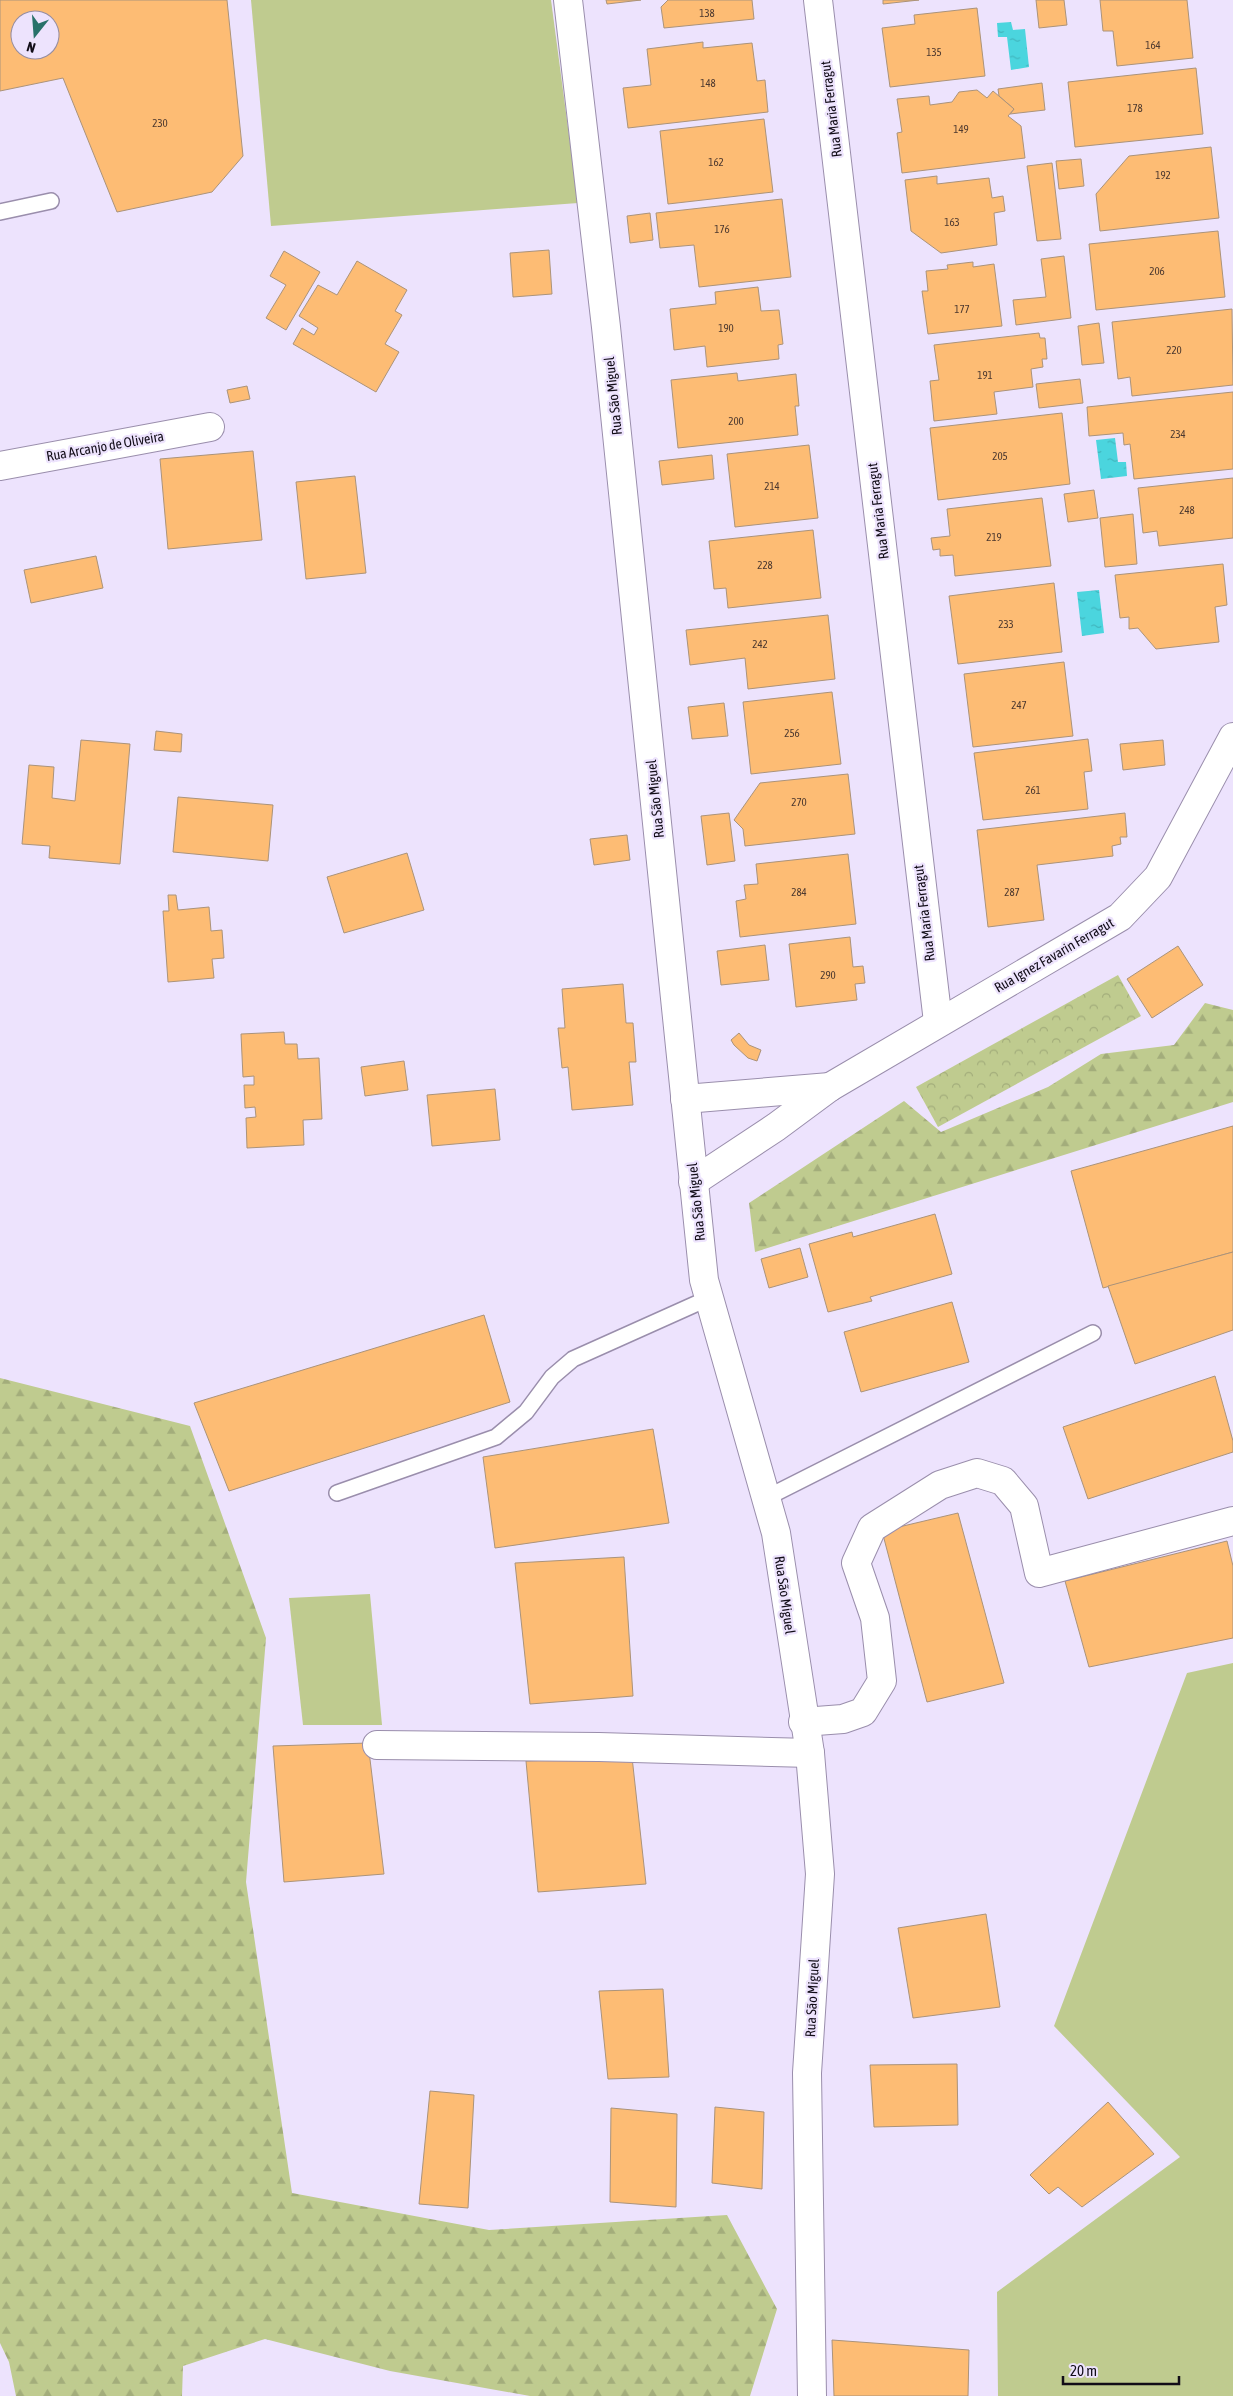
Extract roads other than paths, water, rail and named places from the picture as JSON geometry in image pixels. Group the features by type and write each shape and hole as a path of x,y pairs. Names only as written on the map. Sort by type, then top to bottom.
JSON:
{"street":[{"name":"Rua São Miguel","path":"568,0 606,328 704,1280 776,1533 803,1722 810,1753 820,1874 808,2074 812,2396"},
{"name":"Rua Maria Ferragut","path":"818,0 938,1022"},
{"name":"Rua Arcanjo de Oliveira","path":"0,466 210,427"},
{"name":"Rua Ignez Favarin Ferragut","path":"693,1182 776,1127 830,1087 1120,917 1158,877 1233,737"},
{"name":"Rua Ignez Favarin Ferragut","path":"685,1099 830,1087"},
{"path":"803,1722 843,1719 863,1712 882,1681 875,1618 856,1563 872,1528 940,1485 977,1473 1003,1481 1024,1506 1040,1573 1233,1521"},
{"path":"377,1745 599,1747 810,1753"}],"lane":[{"path":"0,212 52,201"},
{"path":"337,1493 496,1438 526,1412 552,1378 573,1359 709,1298"},
{"path":"766,1498 1093,1333"}],"water":[{"path":"1011,22 1013,30 1025,29 1029,67 1011,70 1007,37 998,37 997,23"},
{"path":"1115,438 1118,462 1126,462 1127,476 1101,479 1096,440"},
{"path":"1099,590 1104,633 1082,636 1077,592"}]}
